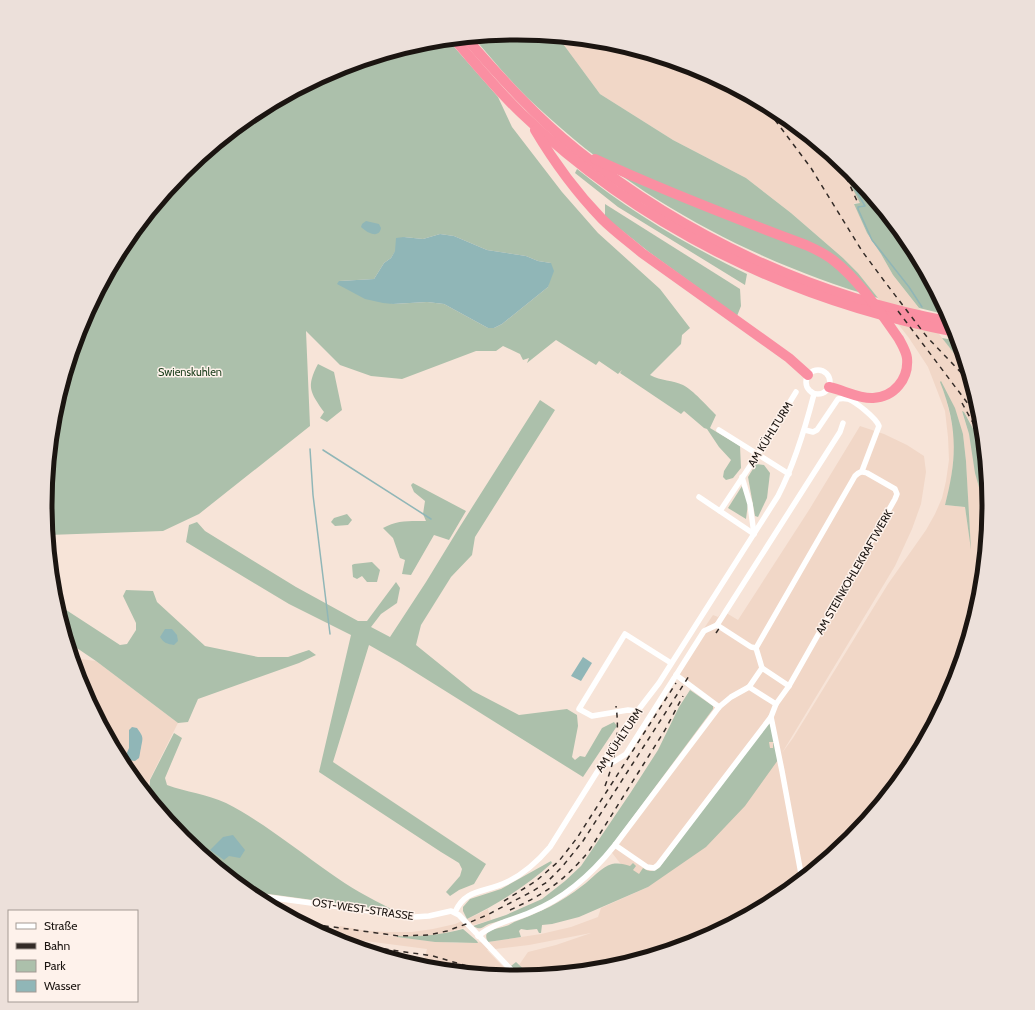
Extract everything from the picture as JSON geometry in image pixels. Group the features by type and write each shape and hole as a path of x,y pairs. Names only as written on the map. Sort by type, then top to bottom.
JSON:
{"highway":[{"path":"470,43 527,105 576,150 655,206 706,236 781,271 859,299 946,324"},
{"path":"458,44 489,79 529,120 562,149 640,208 687,237 737,262 806,292 866,311 910,322 946,325"},
{"path":"529,120 559,166 579,193 603,219 642,253 790,358 808,375"},
{"path":"576,150 664,190 806,245 832,259 842,268 852,278 899,339 907,358 907,368 905,377 899,385 884,397 864,398 829,387"}],"street":[{"path":"815,370 823,371 828,376 830,383 829,387 824,392 814,394 806,386 808,375 815,370"},
{"name":"AM KÜHLTURM","path":"720,511 758,454 796,392"},
{"path":"699,497 754,534 778,496 789,474 805,430 814,394"},
{"path":"789,686 762,668 756,648 855,476 858,472 862,471 879,426 874,418 849,399 844,398 838,399 817,430 813,432 805,430"},
{"path":"604,761 610,764 626,754 704,631 717,625 840,432 843,423"},
{"path":"719,430 789,474"},
{"name":"AM STEINKOHLEKRAFTWERK","path":"615,845 646,867 654,868 658,865 771,717 776,704 789,686 897,494 895,489 862,471"},
{"name":"AM KÜHLTURM","path":"455,912 460,903 468,896 508,882 526,870 542,856 550,847 620,735 659,683 754,534 750,504 742,477"},
{"path":"717,625 751,647 756,648"},
{"path":"637,711 628,710 592,716 579,709 626,634 671,664"},
{"path":"478,936 487,928 532,912 552,902 570,891 593,871 615,845 719,707 731,697 749,687 762,668"},
{"path":"676,675 719,707"},
{"path":"749,687 776,704"},
{"path":"771,717 801,874"},
{"name":"OST-WEST-STRASSE","path":"267,897 414,917 429,916 451,910 455,912"},
{"path":"455,912 511,970"}],"shaded area":[{"path":"562,42 608,49 638,56 695,75 750,102 801,136 847,177 861,203 854,203 867,233 893,275 959,360 967,385 977,435 964,412 962,412 969,434 982,502 982,535 974,596 958,654 947,683 935,711 904,763 867,812 846,834 824,855 776,892 750,908 695,935 638,954 608,961 578,966 524,970 519,965 528,952 556,945 591,933 529,945 487,950 506,970 457,966 427,961 424,960 427,949 352,939 340,935 333,932 340,926 367,931 389,932 412,932 433,929 455,924 488,909 491,920 438,935 417,937 353,931 428,941 456,943 488,942 541,934 571,927 598,917 601,908 648,887 620,863 609,849 713,709 713,706 672,676 713,615 718,617 723,611 738,620 809,510 860,426 884,434 907,445 924,456 926,472 921,504 912,529 895,566 782,753 793,738 888,584 926,530 942,498 949,460 945,411 928,367 909,338 858,273 791,213 746,178 673,140 600,94","holes":["940,382 963,434 966,461 970,543 965,507 945,505 951,482 955,441 945,395"]},
{"path":"79,659 96,661 178,723 147,785 131,763 100,711"}],"green space":[{"path":"518,40 562,42 600,94 673,140 746,178 791,213 843,258 858,273 878,298 792,268 751,250 671,208 633,184 597,158 526,97 477,42"},
{"name":"Swienskuhlen","path":"452,45 498,97 512,127 562,192 598,233 660,289 690,328 682,335 681,344 650,375 675,382 691,390 716,415 710,428 740,446 741,468 733,478 726,480 723,477 724,471 731,460 719,447 707,429 684,411 681,414 620,373 622,370 618,374 599,361 596,365 556,340 527,363 529,358 523,360 520,354 503,346 496,351 476,351 402,379 371,376 340,365 306,331 310,426 199,514 163,531 53,535 53,475 61,414 77,356 88,327 100,299 115,272 131,247 168,198 211,155 259,118 285,102 340,75 397,56","holes":["440,234 454,236 487,250 526,256 538,261 551,263 548,287 502,324 494,328 488,328 444,304 427,302 393,304 339,281 374,279 384,263 391,258 404,237 423,239"]},
{"path":"577,169 617,199 659,226 702,251 747,274 745,285 618,207 575,173"},
{"path":"846,176 867,198 904,247 920,272 941,313 919,308 893,275 867,233 854,204 860,203"},
{"path":"605,204 740,289 741,306 737,316 649,252 605,217"},
{"path":"942,338 952,340 959,360"},
{"path":"318,364 334,372 342,410 327,422 320,418 324,412 315,399 311,389 312,378"},
{"path":"941,381 955,408 963,434 971,550 965,507 945,505 952,473 954,443 950,414 940,382"},
{"path":"540,400 555,410 475,537 472,555 451,577 421,625 416,645 473,691 519,715 567,709 577,715 578,726 572,757 575,760 580,756 585,757 602,728 614,722 617,726 583,777 399,662 369,645 333,762 486,864 474,884 459,890 450,896 446,892 460,876 462,869 459,863 319,772 351,635 289,604 186,542 189,525 197,522 205,531 296,587 358,621 367,621 396,582 400,588 397,603 381,614 371,627 390,637"},
{"path":"962,411 964,412 978,438 982,475 982,498 975,473 969,434"},
{"path":"756,464 764,465 770,473 767,498 758,517 755,516 748,477"},
{"path":"413,483 466,511 449,540 434,535 411,575 402,574 405,560 400,558 393,538 383,528 399,522 426,521 423,514 425,501 414,492 411,485"},
{"path":"742,486 748,503 746,519 728,508"},
{"path":"347,514 352,520 348,525 335,526 331,522 334,518"},
{"path":"372,562 380,570 377,582 367,582 362,576 357,579 353,577 352,565"},
{"path":"126,590 153,591 157,602 205,646 258,657 288,657 309,650 316,655 299,663 198,699 188,722 178,723 75,647 64,609 120,645 127,644 136,630 136,623 123,596"},
{"path":"690,690 713,706 713,709 604,856 579,880 561,894 541,906 526,913 489,924 481,928 473,926 506,915 542,899 581,866 658,750 679,707"},
{"path":"767,723 770,724 775,742 769,742 770,748 773,748 773,743 775,743 778,760 745,806 706,847 648,887 579,917 542,925 541,933 539,933 537,929 521,929 519,931 521,937 488,942 486,937 487,934 492,930 509,925 558,902 586,883 600,870 612,864 624,864 630,866 633,863 636,866 633,870 639,874 643,868 651,871 659,868"},
{"path":"174,733 182,738 165,778 167,785 219,800 240,810 345,883 391,909 379,909 260,893 234,874 189,834 168,812 149,788 150,780"},
{"path":"551,861 552,863 522,887 467,919 463,911 463,907 470,899 501,889"},
{"path":"463,929 478,943 435,942 397,937 430,935"},
{"path":"516,962 524,970 515,970 511,966"}],"water":[{"path":"366,221 379,224 381,228 380,231 375,234 369,233 361,227"},
{"path":"440,234 454,236 487,250 526,256 538,261 551,263 554,271 548,287 502,324 494,328 488,328 444,304 427,302 393,304 383,303 365,299 337,284 339,281 374,279 384,263 391,258 395,251 396,238 404,237 423,239"},
{"path":"165,629 172,629 177,635 178,641 174,645 166,643 160,637"},
{"path":"583,657 592,663 581,681 571,676"},
{"path":"132,727 137,728 142,738 139,758 135,761 129,760 126,755 129,748 129,730"},
{"path":"233,835 245,850 240,858 229,856 224,860 210,850 223,837"}],"waterway":[{"path":"850,180 865,206 858,207 858,209 872,240 909,287 922,307"},
{"path":"310,449 313,495 330,634"},
{"path":"323,450 431,519"}],"railway":[{"path":"771,115 811,168 862,251 927,337 964,376"},
{"path":"842,172 848,181 857,201"},
{"path":"898,311 973,411"},
{"path":"962,403 977,429"},
{"path":"716,633 720,627"},
{"path":"318,925 399,936 428,935 447,931 487,915 547,882 562,867 583,841 689,676"},
{"path":"504,901 536,881 559,861 577,838 676,683"},
{"path":"510,910 534,898 553,886 571,871 589,851 665,730 683,696"},
{"path":"605,786 612,766 616,747 616,706"},
{"path":"377,948 433,956 470,967"}]}
